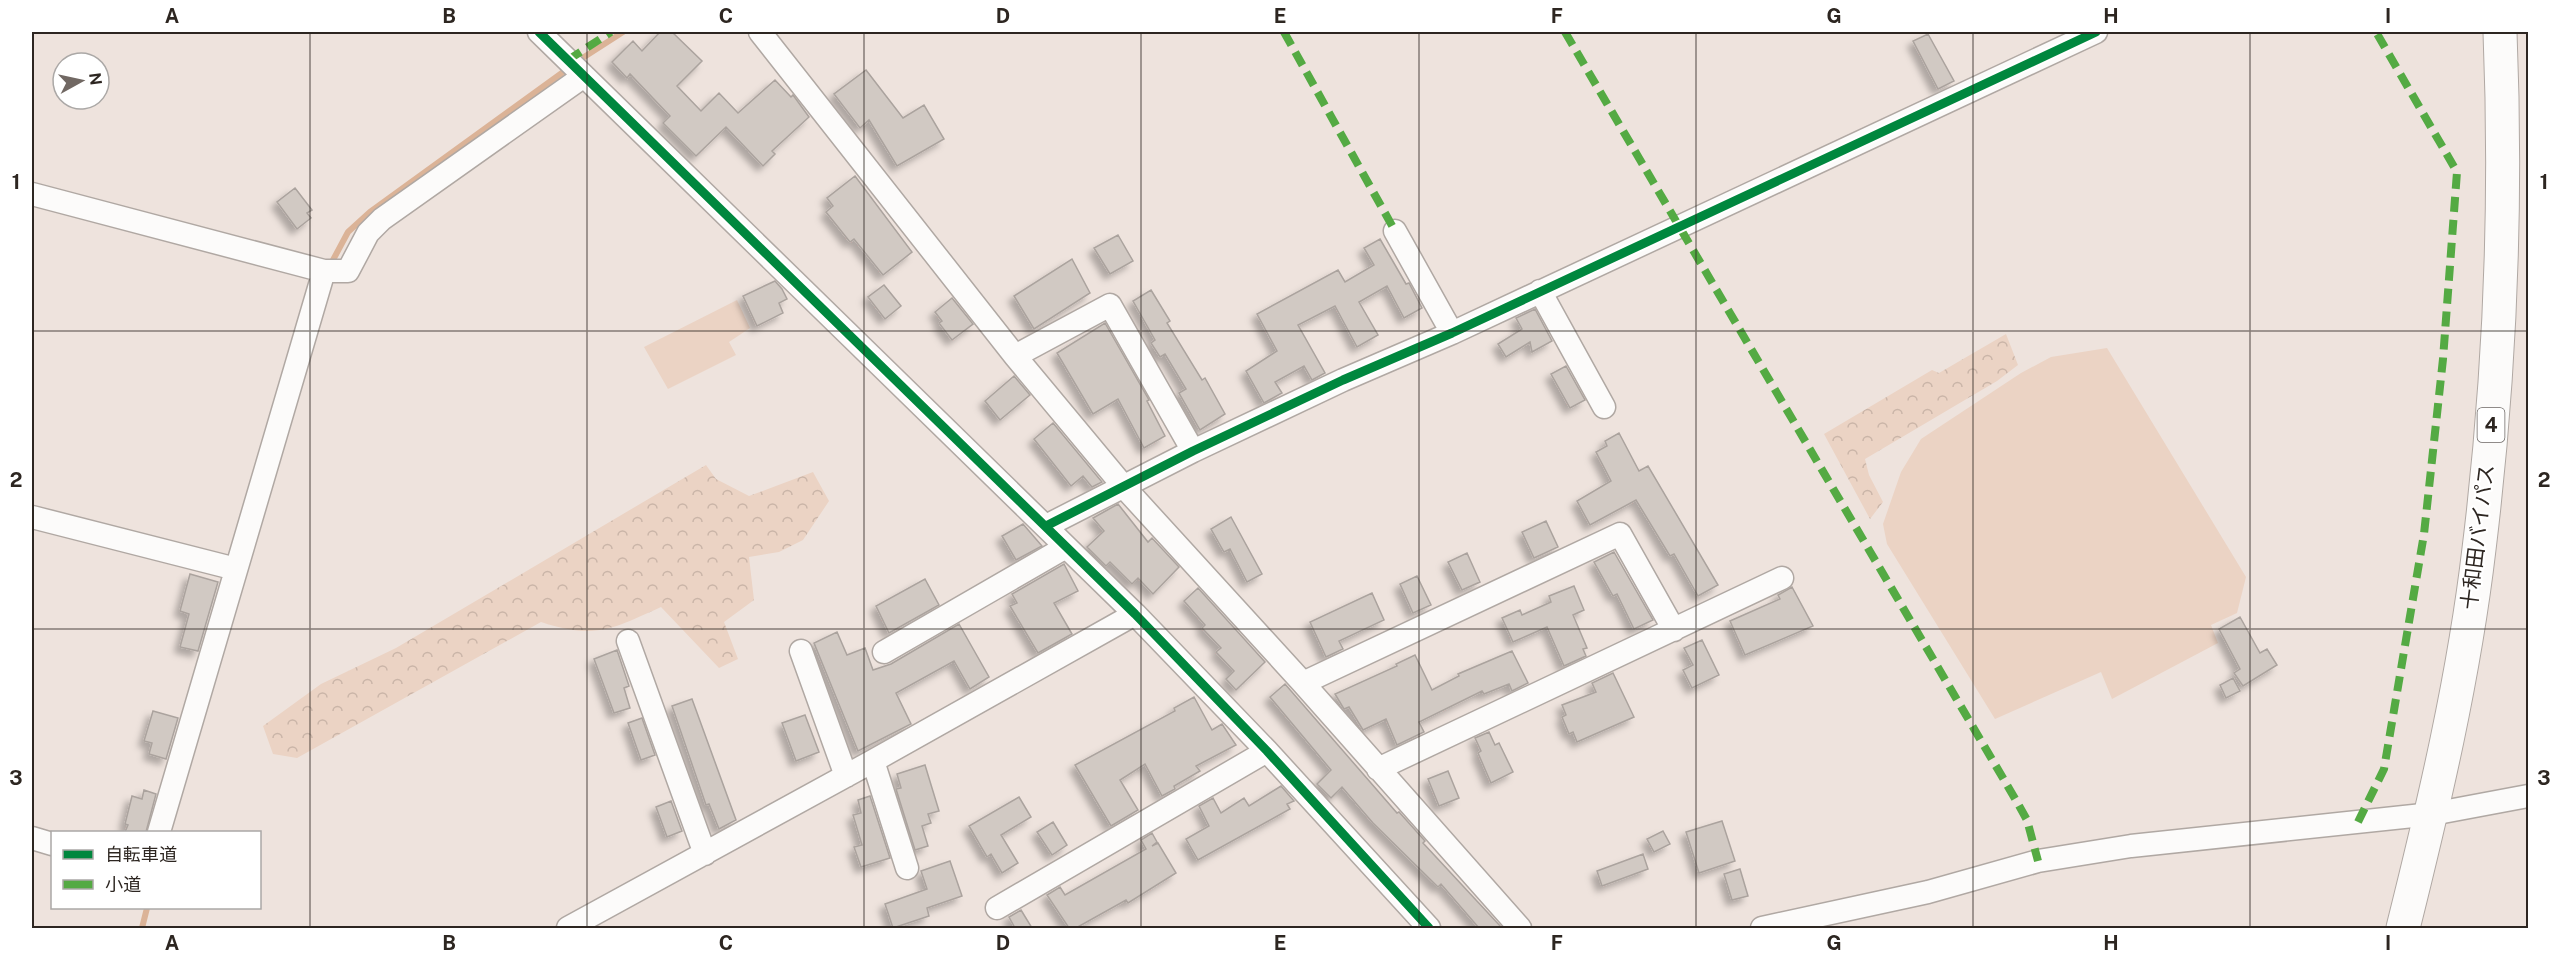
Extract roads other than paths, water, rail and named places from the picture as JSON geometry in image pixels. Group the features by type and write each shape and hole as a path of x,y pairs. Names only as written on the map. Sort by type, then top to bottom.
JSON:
{"highway":[{"name":"十和田バイパス","path":"2403,928 2432,814 2452,714 2479,551 2493,405 2503,230 2499,32"}],"street":[{"path":"539,32 1135,614 1268,752 1429,928"},
{"path":"760,32 1015,356 1124,487 1303,683 1520,928"},
{"path":"1046,526 1193,451 1343,380 1452,333 2096,32"},
{"path":"32,194 324,271 348,271 368,233 382,219 584,76"},
{"path":"1395,231 1452,333"},
{"path":"159,831 185,751 324,271"},
{"path":"1540,291 1604,407"},
{"path":"1015,356 1110,305 1193,451"},
{"path":"32,517 236,569"},
{"path":"1303,683 1620,534 1674,630"},
{"path":"884,652 1066,547"},
{"path":"1378,769 1782,578"},
{"path":"568,928 1135,614"},
{"path":"628,641 705,854"},
{"path":"801,651 846,776"},
{"path":"997,908 1268,752"},
{"path":"873,761 907,868"},
{"path":"1762,928 1928,892 2038,861 2132,846 2432,814 2529,796"},
{"path":"32,838 51,844"}],"waterway":[{"path":"581,59 623,32"},
{"path":"333,260 348,232 370,212 566,70"},
{"path":"142,928 147,909"}]}
